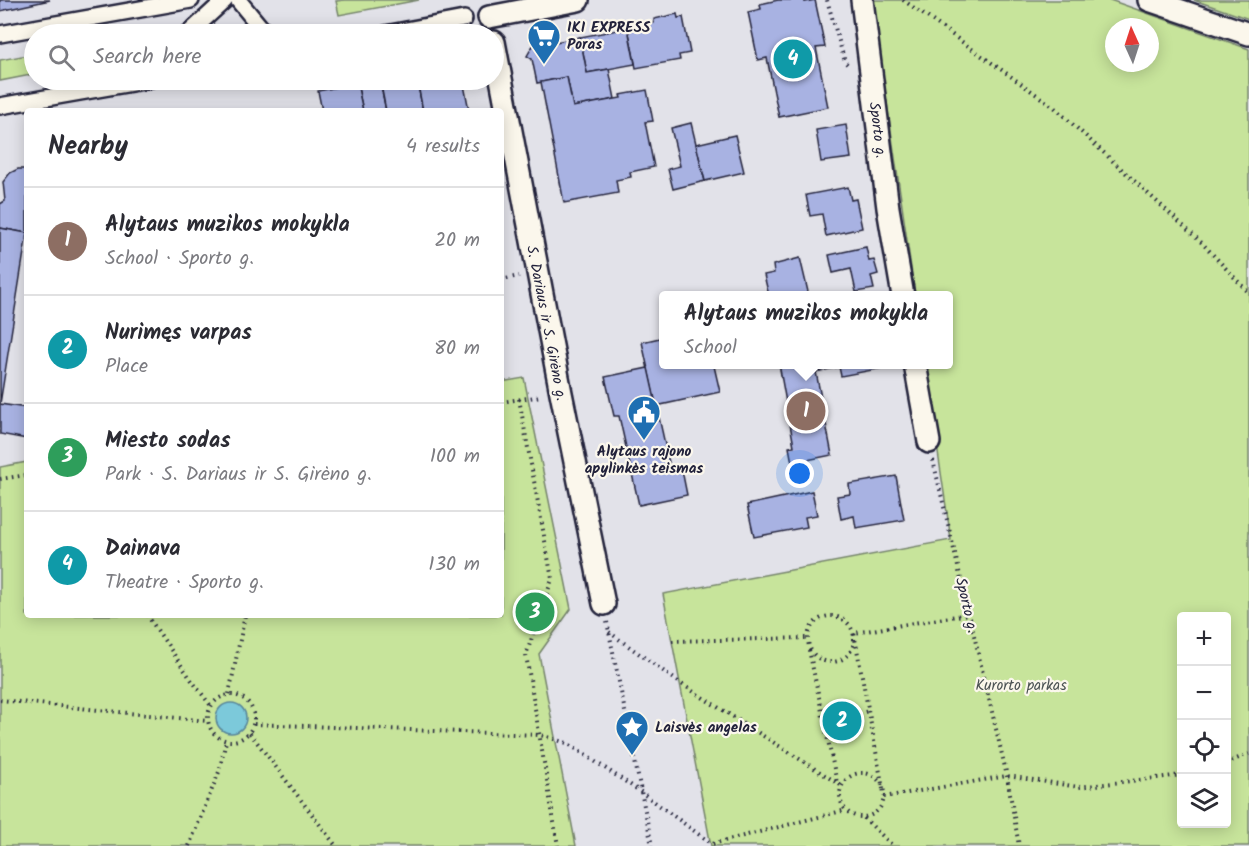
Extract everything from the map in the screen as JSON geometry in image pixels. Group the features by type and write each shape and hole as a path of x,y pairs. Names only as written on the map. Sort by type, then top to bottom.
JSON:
{"street":[{"path":"56,24 191,0"},
{"path":"199,24 225,0"},
{"path":"238,0 258,24"},
{"path":"489,17 578,0"},
{"name":"Sporto g.","path":"862,0 888,208 902,291"},
{"path":"1149,0 1249,34"},
{"path":"438,24 464,19"},
{"path":"0,34 24,30"},
{"path":"0,106 87,90"},
{"name":"S. Dariaus ir S. Girėno g.","path":"503,90 603,604"},
{"path":"916,369 929,442"}],"path":[{"path":"827,0 845,62 873,91"},
{"path":"903,0 1054,107 1202,243 1248,292"},
{"path":"504,402 561,393"},
{"path":"519,399 552,579 526,656 558,846"},
{"name":"Sporto g.","path":"929,442 1007,776 1019,846"},
{"path":"0,480 24,476"},
{"path":"854,633 968,614"},
{"path":"837,783 808,644 811,626 817,619 826,615 835,615 844,619 854,633 869,711 883,789 884,797 878,811 864,817 856,816 846,810 840,801 842,786 846,779 853,775 867,774 880,782 883,789"},
{"path":"149,618 211,706"},
{"path":"229,694 244,618"},
{"path":"652,846 609,632 680,683 842,786"},
{"path":"808,644 818,658 827,662 836,662 845,658 851,651 854,633"},
{"path":"672,641 808,638"},
{"path":"229,694 246,700 252,706 255,715 250,733 239,741 226,741 217,737 208,721 211,706 216,700 229,694"},
{"path":"0,700 208,721"},
{"path":"824,722 869,711"},
{"path":"254,724 540,735 567,743 641,792 712,844 846,810"},
{"path":"250,733 336,846"},
{"path":"189,846 219,772 226,741"},
{"path":"1231,761 1249,754"},
{"path":"884,797 1007,776 1079,787 1177,777"},
{"path":"864,817 893,846"}],"green space":[{"path":"419,0 339,15 336,1"},
{"name":"Kurorto parkas","path":"872,0 1110,0 1249,49 1249,846 711,846 663,594 951,540 926,369 953,369 953,291 914,291"},
{"path":"1194,0 1249,0 1249,19"},
{"path":"24,56 24,76 0,81 0,60"},
{"path":"524,378 571,609 539,654 576,846 0,846 0,467 24,463 24,618 504,618 504,381"}],"water":[{"path":"231,703 242,707 246,718 242,729 231,733 220,729 216,718 220,707"}],"building":[{"path":"0,0 50,0 0,11"},
{"path":"778,0 805,0 805,2 815,0 825,47 816,48 828,107 779,117 767,58 758,60 748,12 761,9 760,4"},
{"path":"677,14 678,18 683,17 690,53 679,55 680,60 636,68 628,28 654,23 654,19"},
{"path":"628,28 635,64 587,73 580,37"},
{"path":"580,37 587,73 609,69 615,99 573,107 567,77 537,83 532,59 527,56 535,42 541,45"},
{"path":"567,77 573,107 621,98 620,95 647,90 653,121 645,122 654,167 630,172 631,177 616,180 618,193 564,203 541,82"},
{"path":"358,90 382,90 385,108 362,108"},
{"path":"358,90 362,108 321,108 318,91"},
{"path":"382,90 419,90 422,108 385,108"},
{"path":"419,90 465,90 469,108 422,108"},
{"path":"691,123 705,181 673,189 668,169 680,166 671,128"},
{"path":"846,125 851,158 821,162 816,130"},
{"path":"735,135 744,172 705,181 696,144"},
{"path":"24,169 24,232 0,228 0,204 5,201 3,182 10,173"},
{"path":"848,187 851,200 856,199 862,228 826,236 822,214 810,216 806,195"},
{"path":"0,228 24,232 24,252 0,404"},
{"path":"866,247 869,261 874,260 878,274 871,276 874,289 856,291 851,269 833,273 829,255"},
{"path":"800,258 808,291 768,291 764,275 774,273 773,265"},
{"path":"659,338 659,369 715,369 720,392 656,406 642,342"},
{"name":"Alytaus rajono apylinkės teismas","path":"648,368 670,467 681,465 687,495 639,505 619,416 614,416 605,377"},
{"path":"780,369 830,369 816,372 832,455 792,463 789,447 794,446"},
{"path":"839,369 878,369 841,376"},
{"path":"0,404 24,408 24,438 0,434"},
{"path":"896,476 904,520 856,528 854,516 841,519 837,496 850,494 849,484"},
{"path":"812,491 817,515 805,517 807,527 754,537 747,505"}],"place":[{"name":"Dainava","path":"793,59"},
{"name":"IKI EXPRESS Poras","path":"544,65"},
{"name":"Alytaus muzikos mokykla","path":"806,411"},
{"name":"Alytaus rajono apylinkės teismas","path":"644,441"},
{"name":"Miesto sodas","path":"535,612"},
{"name":"Nurimęs varpas","path":"842,721"},
{"name":"Laisvės angelas","path":"632,756"}]}
